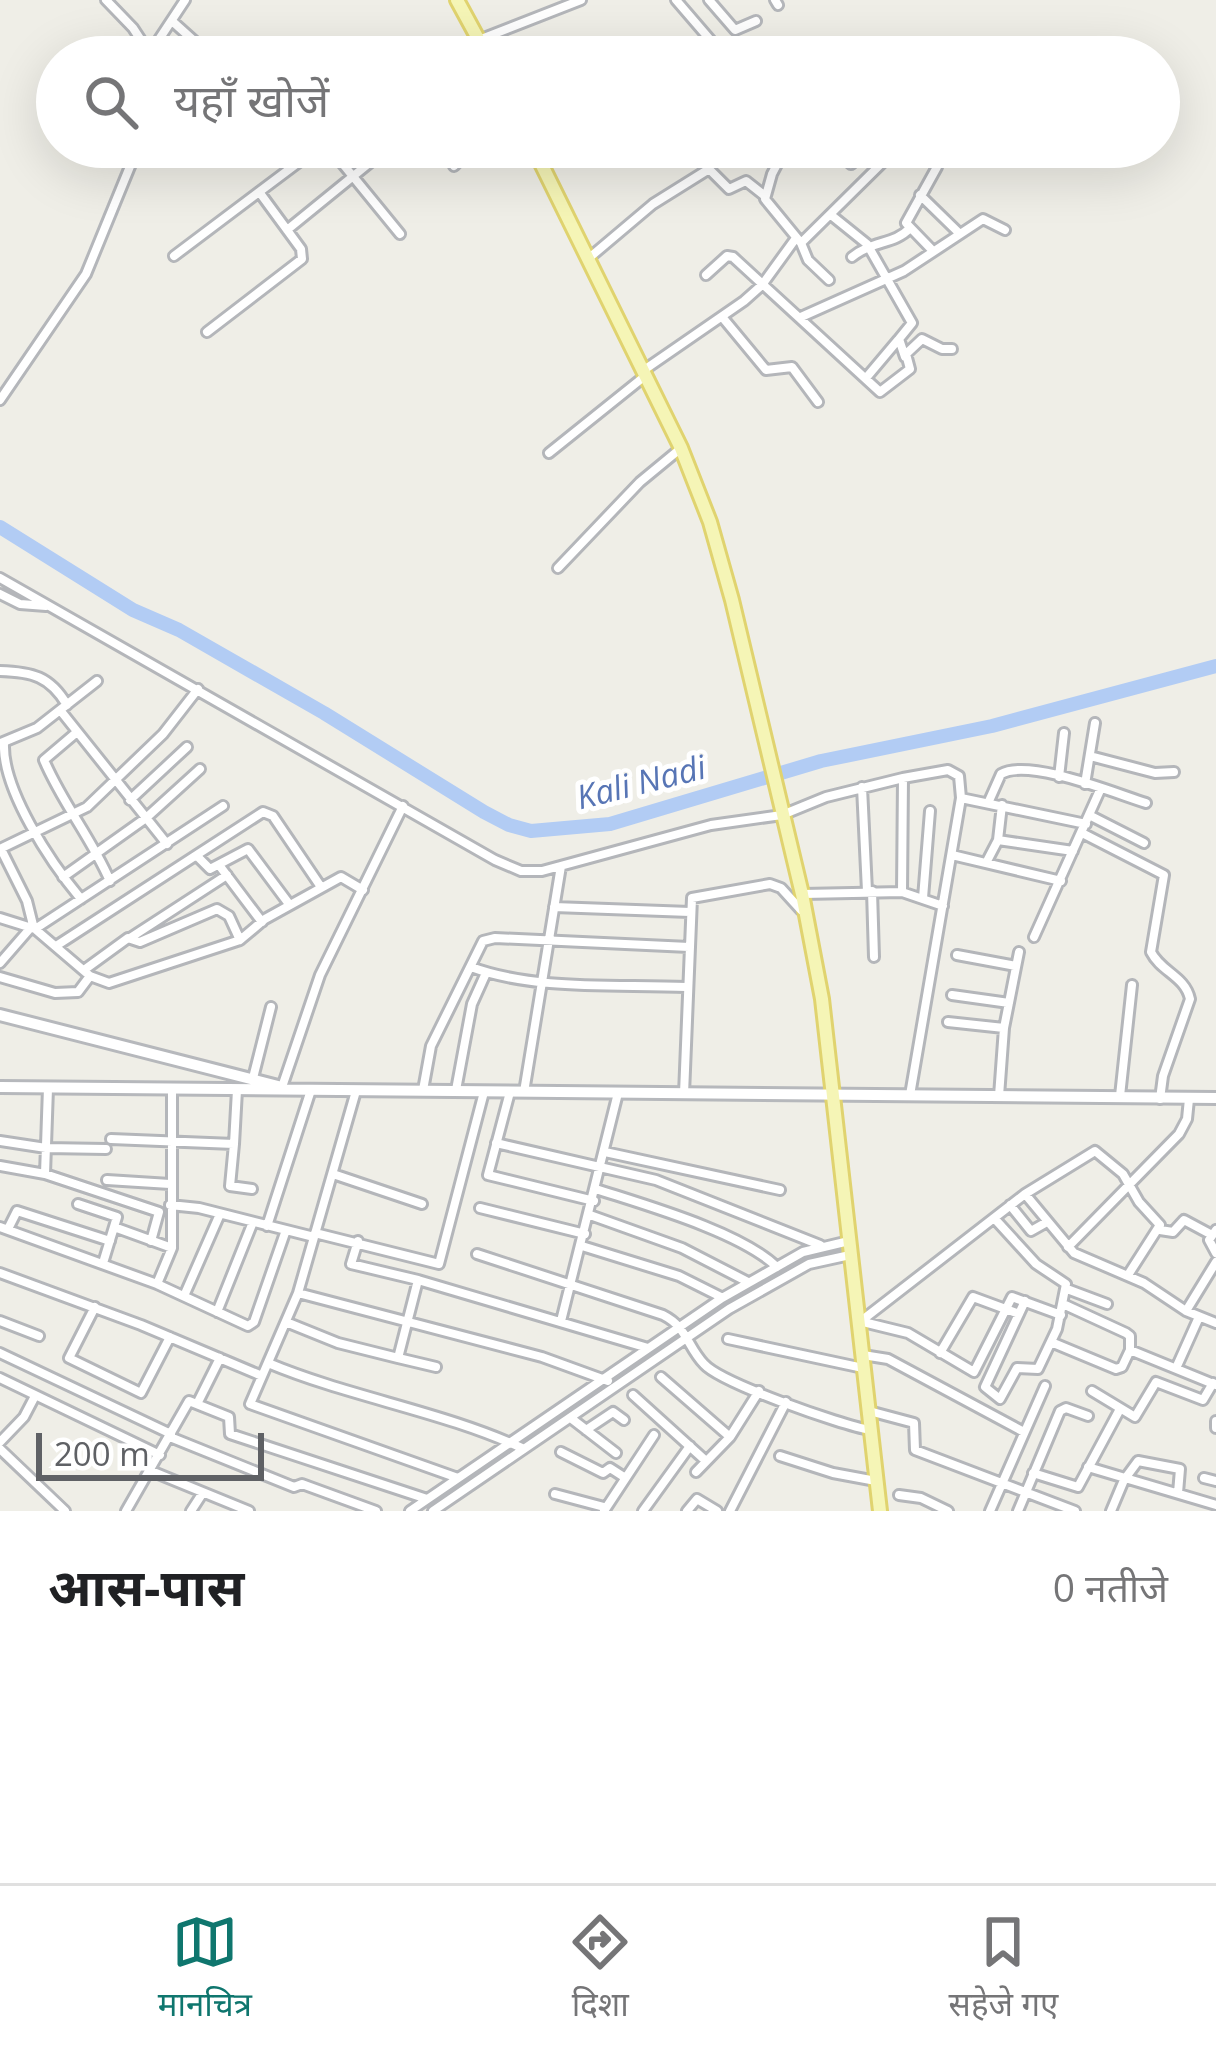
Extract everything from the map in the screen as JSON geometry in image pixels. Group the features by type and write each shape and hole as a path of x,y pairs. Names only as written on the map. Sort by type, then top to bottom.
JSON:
{"main road":[{"path":"457,0 476,36"},
{"path":"544,168 681,448 710,522 749,676 802,894 835,1096 880,1511"}],"street":[{"path":"106,0 135,36"},
{"path":"163,36 185,0"},
{"path":"486,36 581,0"},
{"path":"676,0 706,36"},
{"path":"709,0 735,30 756,21"},
{"path":"172,21 189,36"},
{"path":"0,400 86,274 129,168"},
{"path":"174,256 292,168"},
{"path":"346,168 400,234"},
{"path":"287,230 365,168"},
{"path":"777,168 766,196 769,208 829,280"},
{"path":"549,453 645,372 761,285 799,240 877,168"},
{"path":"933,251 909,230 906,219 936,168"},
{"path":"589,258 653,204 710,169 730,189 746,181 766,196"},
{"path":"206,332 302,259 301,249 260,193"},
{"path":"920,195 960,234"},
{"path":"831,214 867,244 912,324 866,378"},
{"path":"801,317 904,271 983,219 1005,230"},
{"path":"852,256 867,244 902,237 909,230"},
{"path":"706,275 731,256 880,392 910,369 899,339"},
{"path":"722,318 766,370 792,367 818,401"},
{"path":"905,357 923,338 952,349"},
{"path":"558,568 640,482 681,448"},
{"path":"0,578 513,868 542,871 939,771 955,772 976,800 1086,824 1144,843"},
{"path":"0,594 20,604 47,606"},
{"path":"0,671 38,675 52,684 77,732 167,844"},
{"path":"81,899 63,877 7,773 2,743 27,734 97,681"},
{"path":"34,929 27,901 1,849 74,815 180,716 198,689"},
{"path":"1085,784 1095,723"},
{"path":"77,732 44,757 110,881"},
{"path":"1059,777 1064,734"},
{"path":"130,800 187,747"},
{"path":"1090,756 1155,773 1174,772"},
{"path":"63,877 146,818 200,769"},
{"path":"910,1097 952,855 976,800 1008,769 1059,777 1145,803"},
{"path":"902,892 903,778"},
{"path":"862,787 874,957"},
{"path":"1034,937 1101,788"},
{"path":"986,863 998,840 1002,805"},
{"path":"0,963 34,929 223,806"},
{"path":"288,1088 320,975 403,806"},
{"path":"56,946 267,812 321,887"},
{"path":"923,898 930,812"},
{"path":"1086,824 1164,875 1151,952 1180,980 1190,999 1163,1076 1160,1099"},
{"path":"998,840 1072,851"},
{"path":"197,856 207,868 248,848 289,904"},
{"path":"952,855 1060,881"},
{"path":"219,865 262,922"},
{"path":"562,866 517,1092 496,1143 490,1177 594,1201"},
{"path":"0,976 66,995 78,992 87,973 130,938 227,875"},
{"path":"0,918 34,929 102,982 119,981 241,940 289,904 345,877 363,890"},
{"path":"684,1094 694,895 770,884 782,888 806,915"},
{"path":"802,894 902,892 943,906"},
{"path":"554,907 691,912"},
{"path":"130,938 140,942 217,909 230,916 241,940"},
{"path":"423,1090 431,1046 480,946 488,939 688,947"},
{"path":"999,1096 1004,1028 1019,952"},
{"path":"957,955 1016,966"},
{"path":"471,967 541,980 686,987"},
{"path":"456,1092 472,1004 487,973"},
{"path":"1120,1096 1132,985"},
{"path":"952,995 1009,1003"},
{"path":"253,1078 271,1007"},
{"path":"0,1015 288,1088"},
{"path":"948,1022 1004,1028"},
{"path":"0,1087 1216,1099"},
{"path":"45,1174 48,1088"},
{"path":"157,1284 172,1248 172,1090"},
{"path":"237,1090 230,1186 252,1189"},
{"path":"267,1226 311,1090"},
{"path":"356,1091 298,1293 250,1401 256,1409 458,1478"},
{"path":"170,1205 358,1241 439,1264 484,1091"},
{"path":"561,1322 618,1093"},
{"path":"1068,1247 1185,1126 1189,1099"},
{"path":"0,1141 46,1148 234,1144"},
{"path":"496,1143 685,1190 821,1245 850,1248"},
{"path":"605,1151 780,1190"},
{"path":"859,1321 1025,1194 1095,1151 1129,1181 1138,1202 1158,1221 1160,1230 1128,1276"},
{"path":"0,1166 45,1174 161,1213 151,1241"},
{"path":"333,1174 422,1204"},
{"path":"107,1180 170,1184"},
{"path":"596,1189 700,1227 777,1267"},
{"path":"1025,1194 1068,1247 1084,1258 1216,1324"},
{"path":"78,1204 116,1216 103,1263"},
{"path":"1010,1205 1031,1231 1047,1222"},
{"path":"480,1208 585,1234"},
{"path":"110,1241 17,1210 4,1228 157,1284 251,1325 286,1230"},
{"path":"184,1296 220,1214"},
{"path":"590,1215 682,1247 750,1282"},
{"path":"994,1218 1036,1264 1064,1281 1066,1289 1052,1342 1036,1371 1017,1368 1003,1399 985,1387 1025,1301"},
{"path":"1160,1230 1172,1232 1184,1220 1214,1232 1209,1246 1216,1257 1186,1311"},
{"path":"217,1312 253,1222"},
{"path":"114,1228 172,1248"},
{"path":"358,1241 351,1264 650,1348"},
{"path":"411,1511 722,1298 821,1245"},
{"path":"582,1246 679,1276 722,1298"},
{"path":"580,1425 618,1387 729,1309 809,1264 850,1248"},
{"path":"477,1254 651,1310 682,1326 708,1368 840,1423 870,1430"},
{"path":"0,1273 95,1306 262,1376"},
{"path":"398,1358 418,1280"},
{"path":"1066,1289 1107,1304"},
{"path":"298,1293 542,1357 618,1387"},
{"path":"940,1353 974,1297 1019,1314"},
{"path":"859,1321 893,1327 976,1371 1012,1297 1126,1333 1130,1350 1122,1367 1116,1369 1052,1342"},
{"path":"95,1306 69,1358 141,1393 170,1337"},
{"path":"1177,1366 1198,1317"},
{"path":"0,1321 39,1336"},
{"path":"286,1322 338,1343 436,1367"},
{"path":"728,1339 862,1361 889,1359 1024,1432"},
{"path":"1092,1391 1135,1417 1156,1382 1200,1400 1215,1384 1130,1350"},
{"path":"0,1352 171,1436 294,1487 302,1484 376,1511"},
{"path":"197,1404 220,1358"},
{"path":"268,1363 337,1390 393,1403 524,1449"},
{"path":"661,1377 730,1437"},
{"path":"0,1391 3,1379 160,1456"},
{"path":"990,1511 1046,1386"},
{"path":"696,1472 730,1437 759,1390"},
{"path":"633,1395 706,1461"},
{"path":"35,1396 21,1422 0,1445 64,1511"},
{"path":"126,1511 187,1402 229,1417 230,1434 428,1499"},
{"path":"733,1510 786,1402"},
{"path":"1018,1511 1060,1411 1066,1408 1088,1416"},
{"path":"1033,1473 1078,1486 1120,1409"},
{"path":"868,1411 914,1423 915,1450 1075,1511"},
{"path":"433,1511 524,1449 613,1412 624,1420"},
{"path":"580,1425 616,1454"},
{"path":"555,1494 604,1509 654,1436"},
{"path":"643,1511 690,1446"},
{"path":"561,1452 602,1473 610,1468 624,1477"},
{"path":"780,1456 876,1481"},
{"path":"1111,1511 1138,1461 1175,1466 1182,1475 1178,1493"},
{"path":"1088,1467 1216,1505"},
{"path":"151,1471 249,1511"},
{"path":"1204,1478 1216,1481"},
{"path":"191,1511 202,1494"},
{"path":"899,1495 921,1498 948,1511"},
{"path":"572,1511 576,1499"},
{"path":"687,1511 697,1499 717,1511"}],"waterway":[{"name":"Kali Nadi","path":"0,527 133,610 179,630 324,713 484,812 531,831 610,824 821,761 992,726 1216,666"}]}
